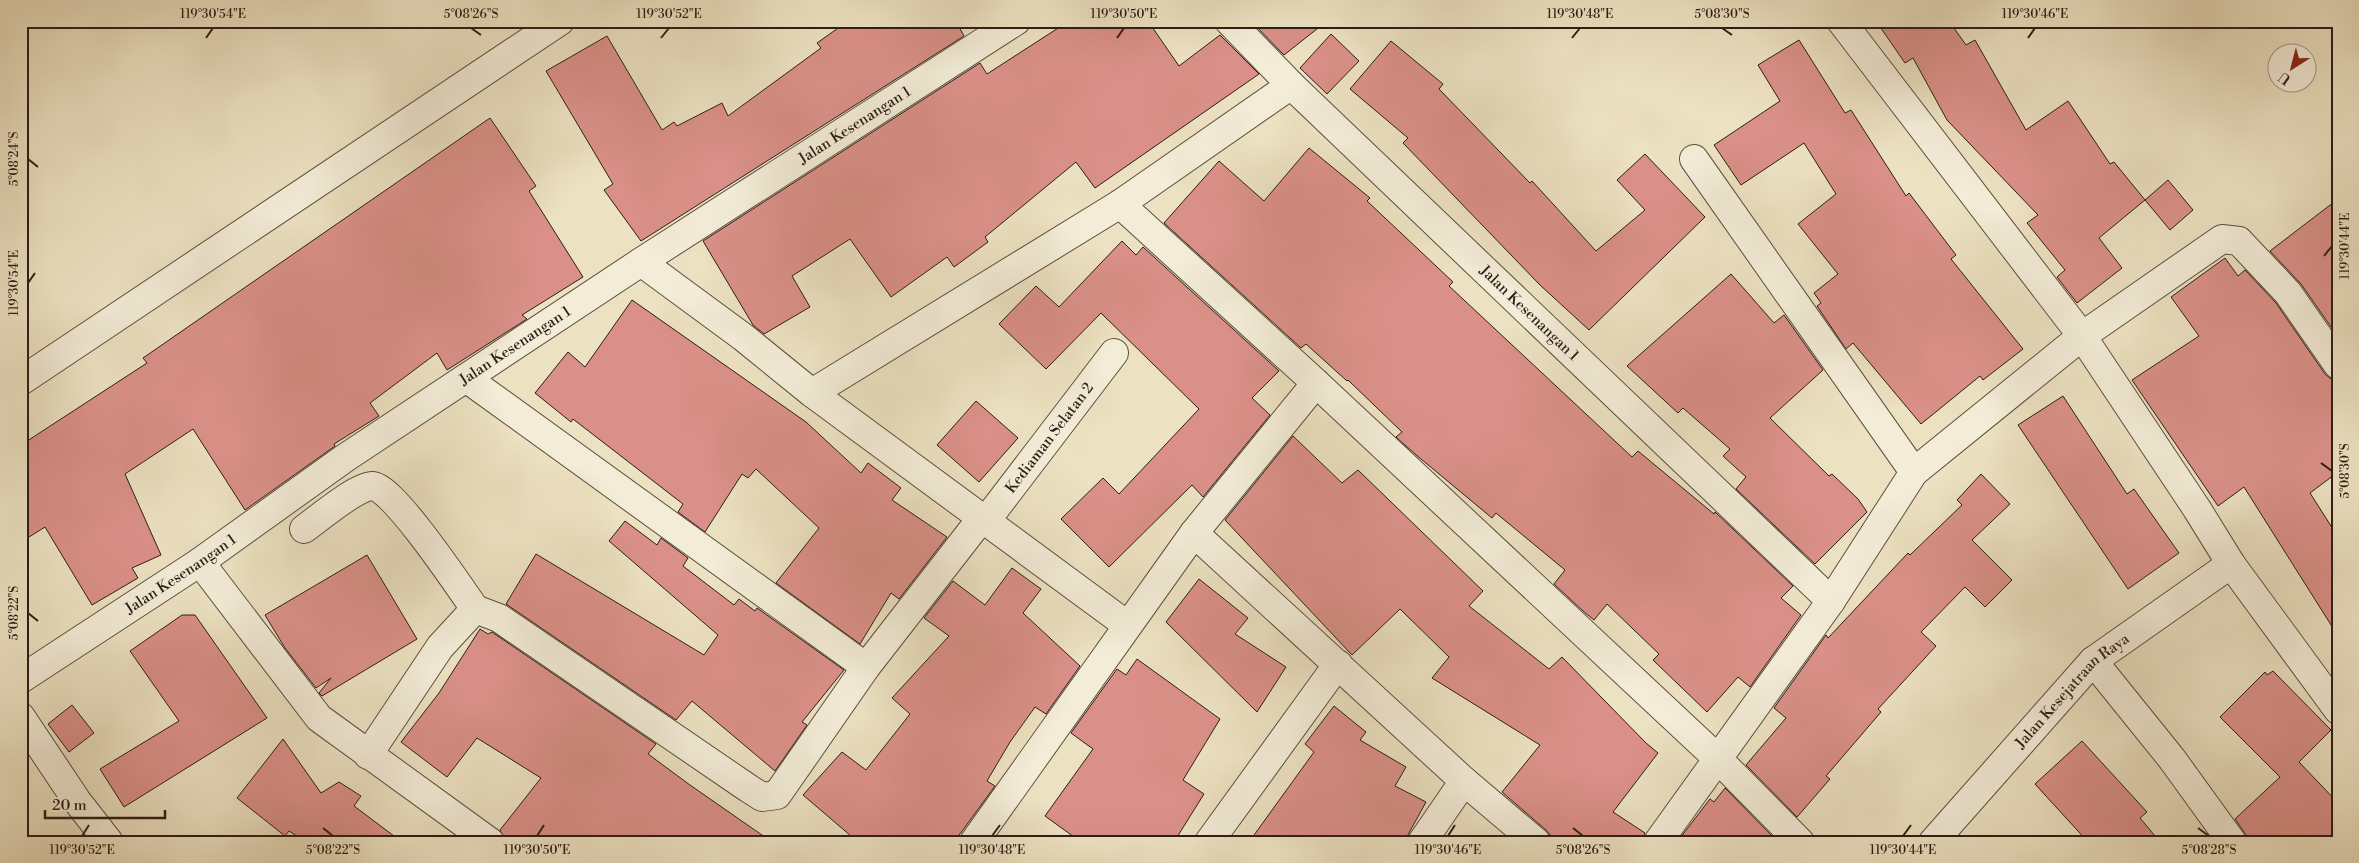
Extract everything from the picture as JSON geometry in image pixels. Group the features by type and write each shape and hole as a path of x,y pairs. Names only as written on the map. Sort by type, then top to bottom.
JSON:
{"street":[{"path":"21,380 560,21"},
{"name":"Jalan Kesenangan 1","path":"21,679 200,562 345,458 641,262 1016,21"},
{"name":"Jalan Kesenangan 1","path":"1229,21 1291,85 1831,601"},
{"path":"1841,21 2082,336 2231,564 2338,710"},
{"path":"812,393 1120,204 1291,85"},
{"path":"1694,159 1914,472"},
{"path":"1120,204 1316,383 1717,758 1800,842"},
{"path":"1658,842 1831,601 1914,472 2082,336 2222,239 2239,240 2288,292 2338,365"},
{"path":"641,262 743,337 812,393 1127,625"},
{"name":"Kediaman Selatan 2","path":"475,608 499,618 762,797 777,795 866,668 1114,353"},
{"path":"466,378 866,668"},
{"path":"974,842 1194,533 1316,383"},
{"path":"345,458 363,487"},
{"path":"304,529 363,487 375,485 383,489 402,509 475,608 440,647 368,755"},
{"path":"1194,533 1464,781 1536,842"},
{"path":"200,562 319,718 490,842"},
{"name":"Jalan Kesejatraan Raya","path":"1934,842 2093,661 2231,564"},
{"path":"2093,661 2172,759 2232,842"},
{"path":"1209,842 1338,664"},
{"path":"21,717 77,801 109,842"},
{"path":"1422,842 1464,781"}],"building":[{"path":"848,21 956,21 964,36 641,241 604,190 613,184 546,71 607,36 662,130 674,122 677,126 722,103 728,116 821,48 817,43"},
{"path":"1069,21 1148,21 1179,66 1220,35 1259,74 1095,188 1076,162 985,237 988,242 954,267 947,257 891,297 850,239 792,276 810,307 764,334 753,325 703,241 980,63 987,74"},
{"path":"1251,21 1327,21 1284,55"},
{"path":"1876,21 1949,21 1966,45 1975,40 2026,130 2068,101 2110,164 2114,162 2145,200 2099,238 2122,268 2077,303 2057,277 2065,270 2027,223 2038,215 1947,120 1913,58 1905,63"},
{"path":"1331,34 1359,61 1327,94 1300,68"},
{"path":"1799,40 1845,113 1851,110 1906,196 1909,193 1956,255 1951,259 2023,349 1983,380 1980,376 1921,424 1853,343 1846,349 1817,306 1821,303 1814,293 1838,274 1798,224 1836,194 1804,143 1741,185 1714,145 1780,101 1758,65"},
{"path":"1391,41 1443,84 1439,89 1530,183 1532,181 1596,251 1645,210 1617,180 1645,154 1705,217 1589,330 1540,285 1403,143 1408,138 1350,89"},
{"path":"490,118 536,186 529,191 583,277 522,315 527,319 447,370 437,353 370,403 379,416 334,444 335,446 245,510 193,429 125,474 161,555 132,568 138,578 92,605 45,527 21,542 21,445 147,363 143,358"},
{"path":"1309,148 1370,198 1367,201 1453,282 1449,286 1632,457 1638,451 1714,514 1715,512 1793,586 1781,598 1801,615 1750,687 1738,677 1707,712 1653,660 1659,654 1607,604 1594,620 1583,611 1554,584 1565,570 1496,513 1492,518 1415,454 1396,437 1402,432 1348,380 1306,344 1301,348 1164,223 1219,161 1264,201"},
{"path":"2168,180 2193,210 2170,230 2145,200"},
{"path":"2338,199 2338,337 2301,284 2270,251"},
{"path":"1122,241 1136,255 1143,247 1279,371 1252,398 1270,415 1203,497 1192,485 1109,567 1061,519 1103,478 1119,494 1199,409 1101,313 1046,369 999,324 1036,286 1059,307"},
{"path":"2225,258 2238,276 2245,270 2276,303 2325,374 2331,379 2338,380 2338,472 2310,493 2338,537 2338,636 2244,487 2218,506 2132,380 2199,336 2171,297"},
{"path":"1731,274 1774,323 1784,315 1823,370 1770,418 1829,476 1832,474 1858,499 1867,512 1815,564 1736,489 1746,477 1723,456 1730,449 1683,408 1678,413 1627,366"},
{"path":"632,300 806,422 861,473 868,463 901,488 892,500 947,537 899,599 891,593 860,644 776,583 819,528 756,469 748,478 742,474 705,532 678,512 683,504 573,419 571,422 535,393 568,352 585,367"},
{"path":"2063,396 2127,494 2134,489 2179,553 2128,589 2018,425"},
{"path":"976,401 1018,438 979,482 937,445"},
{"path":"1293,436 1342,483 1358,470 1483,591 1469,606 1549,669 1562,657 1658,753 1613,812 1645,833 1643,842 1556,842 1546,830 1502,792 1540,745 1432,678 1449,657 1400,609 1352,655 1225,520"},
{"path":"1981,474 2010,504 1972,540 2012,580 1985,607 1965,587 1921,632 1936,646 1878,709 1881,712 1826,776 1830,779 1797,817 1746,765 1786,718 1774,708 1826,635 1828,638 1908,553 1910,555 1962,505 1957,500"},
{"path":"625,521 657,545 661,538 688,558 683,566 734,605 739,599 755,611 757,608 844,670 802,722 807,725 775,771 692,701 676,720 506,604 536,554 704,655 718,635 609,541"},
{"path":"367,555 417,639 322,696 319,693 331,678 316,688 285,648 265,615"},
{"path":"1012,568 1041,589 1023,613 1080,666 1046,714 1035,707 1010,742 987,781 995,786 954,842 858,842 803,795 842,752 866,770 910,714 892,698 949,636 924,618 953,581 985,605"},
{"path":"1199,579 1248,618 1235,634 1286,667 1257,712 1166,622"},
{"path":"182,615 195,615 267,718 124,807 100,769 179,721 130,651"},
{"path":"480,629 488,634 492,632 656,744 648,754 772,842 505,842 500,830 541,778 477,738 447,777 401,742 439,693"},
{"path":"1137,659 1220,719 1183,780 1204,794 1174,842 1081,842 1045,816 1093,749 1071,733 1117,669 1126,675"},
{"path":"2273,671 2331,730 2299,762 2338,803 2338,842 2251,842 2235,819 2280,777 2220,717 2265,672 2267,675"},
{"path":"72,705 94,733 69,752 48,724"},
{"path":"1334,706 1366,732 1360,740 1406,767 1395,786 1426,802 1404,842 1249,842 1314,752 1305,744"},
{"path":"283,739 321,793 339,782 361,796 354,806 402,842 306,842 289,831 285,836 237,798"},
{"path":"2082,741 2147,812 2140,818 2160,842 2088,842 2035,784"},
{"path":"1725,788 1776,840 1775,842 1677,842 1710,799 1714,802"}]}
